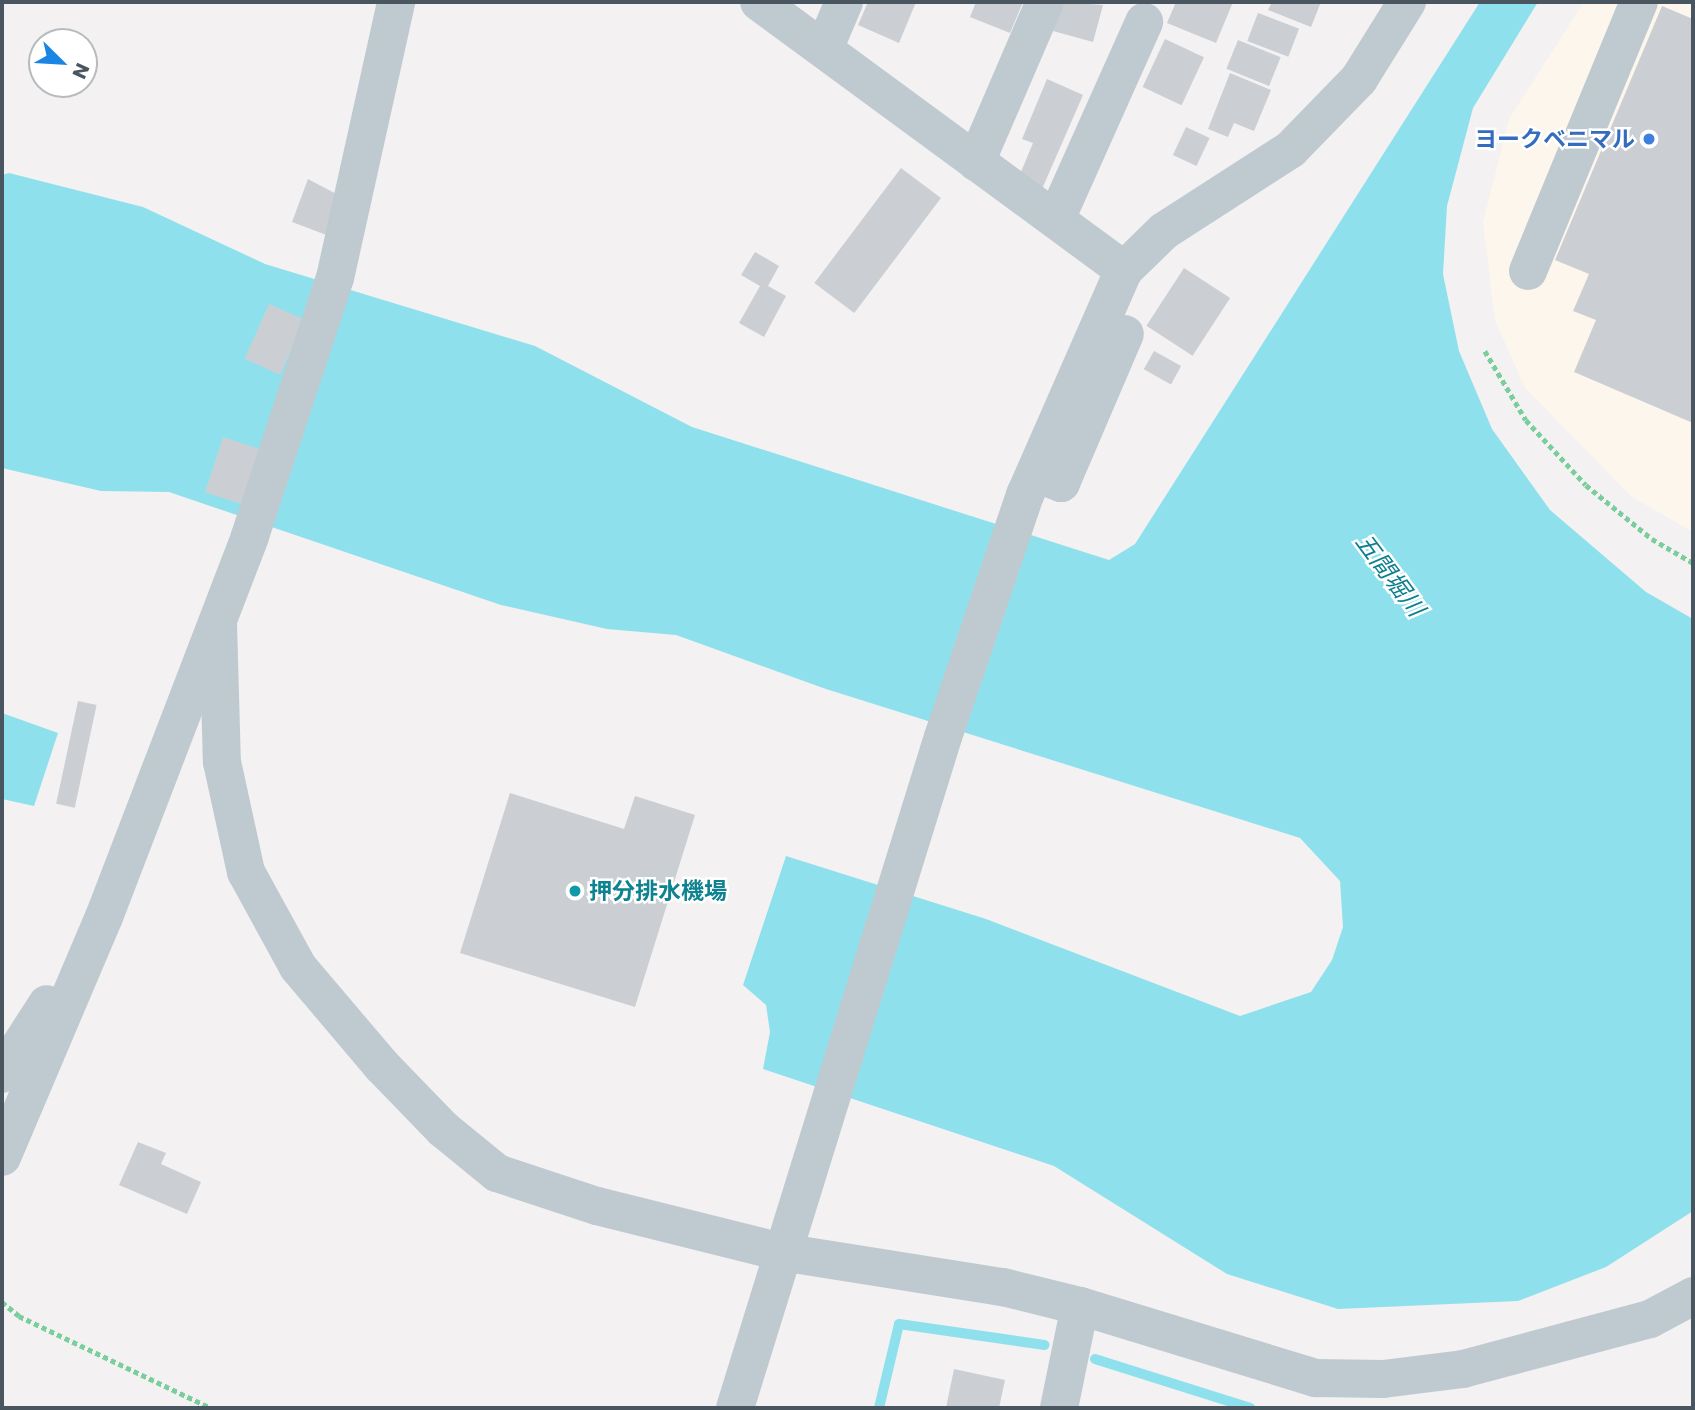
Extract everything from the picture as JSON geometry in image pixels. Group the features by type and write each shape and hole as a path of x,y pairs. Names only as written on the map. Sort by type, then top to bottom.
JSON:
{"street":[{"path":"2,1157 104,917 250,536 335,278 396,2"},
{"path":"759,2 1124,270"},
{"path":"824,49 844,2"},
{"path":"976,162 1045,2"},
{"path":"735,1408 785,1239 943,737 1030,484 1124,270 1164,231 1292,149 1359,79 1407,2"},
{"path":"1528,271 1639,2"},
{"path":"1056,219 1144,22"},
{"path":"1030,484 1061,483 1125,334"},
{"path":"218,624 222,762 246,872 298,967 382,1066 443,1129 497,1173 597,1206 785,1239 1080,1306 1316,1378 1383,1379 1463,1369 1650,1319 1693,1296"},
{"path":"2,1074 104,917"},
{"path":"1059,1408 1080,1306"}],"path":[{"path":"1485,351 1526,421 1586,485 1653,539 1693,563"},
{"path":"2,1302 19,1316 211,1408"}],"shaded area":[{"path":"1584,2 1693,2 1693,532 1632,497 1525,388 1495,320 1483,222 1509,119"}],"water":[{"name":"五間堀川","path":"1480,2 1538,2 1473,108 1447,206 1443,274 1459,351 1492,429 1550,510 1646,592 1693,619 1693,1211 1606,1267 1518,1301 1338,1309 1227,1274 1054,1166 763,1069 770,1032 766,1005 743,985 786,856 986,919 1240,1016 1311,992 1332,960 1343,927 1340,881 1300,838 826,689 676,635 607,629 501,605 169,492 101,491 2,468 2,175 9,173 143,207 265,264 535,346 692,427 1109,560 1135,544"},
{"path":"2,713 58,733 34,806 2,799"}],"building":[{"path":"868,2 916,2 899,43 858,25"},
{"path":"976,2 1023,2 1010,33 970,17"},
{"path":"1060,2 1103,5 1093,42 1053,31"},
{"path":"1176,2 1233,2 1216,43 1167,23"},
{"path":"1272,2 1321,2 1311,27 1268,10"},
{"name":"ヨークベニマル","path":"1662,6 1693,19 1693,423 1574,372 1596,320 1573,311 1589,274 1555,260"},
{"path":"1258,13 1299,29 1288,57 1247,41"},
{"path":"1165,39 1204,57 1182,105 1143,87"},
{"path":"1238,40 1281,57 1269,86 1226,69"},
{"path":"1230,73 1271,90 1254,131 1234,123 1228,137 1208,129"},
{"path":"1047,79 1083,95 1042,189 1018,179 1033,143 1022,139"},
{"path":"1186,127 1210,138 1196,166 1173,155"},
{"path":"901,168 941,198 854,313 814,283"},
{"path":"308,179 342,197 329,236 292,222"},
{"path":"755,252 779,266 768,286 786,296 764,337 739,323 760,286 741,275"},
{"path":"1184,268 1230,298 1193,356 1146,326"},
{"path":"269,304 305,320 280,375 245,359"},
{"path":"1154,351 1181,366 1171,384 1144,369"},
{"path":"223,437 265,451 247,506 205,492"},
{"path":"78,701 97,705 75,808 56,804"},
{"name":"押分排水機場","path":"510,793 624,829 635,796 695,815 635,1007 460,953"},
{"path":"138,1142 166,1153 161,1164 201,1182 187,1214 119,1185"},
{"path":"954,1369 1005,1380 999,1408 946,1408"}],"waterway":[{"path":"879,1408 899,1324 1044,1345"},
{"path":"1095,1359 1250,1408"}],"place":[{"name":"ヨークベニマル","path":"1649,139"},
{"name":"押分排水機場","path":"575,891"}]}
